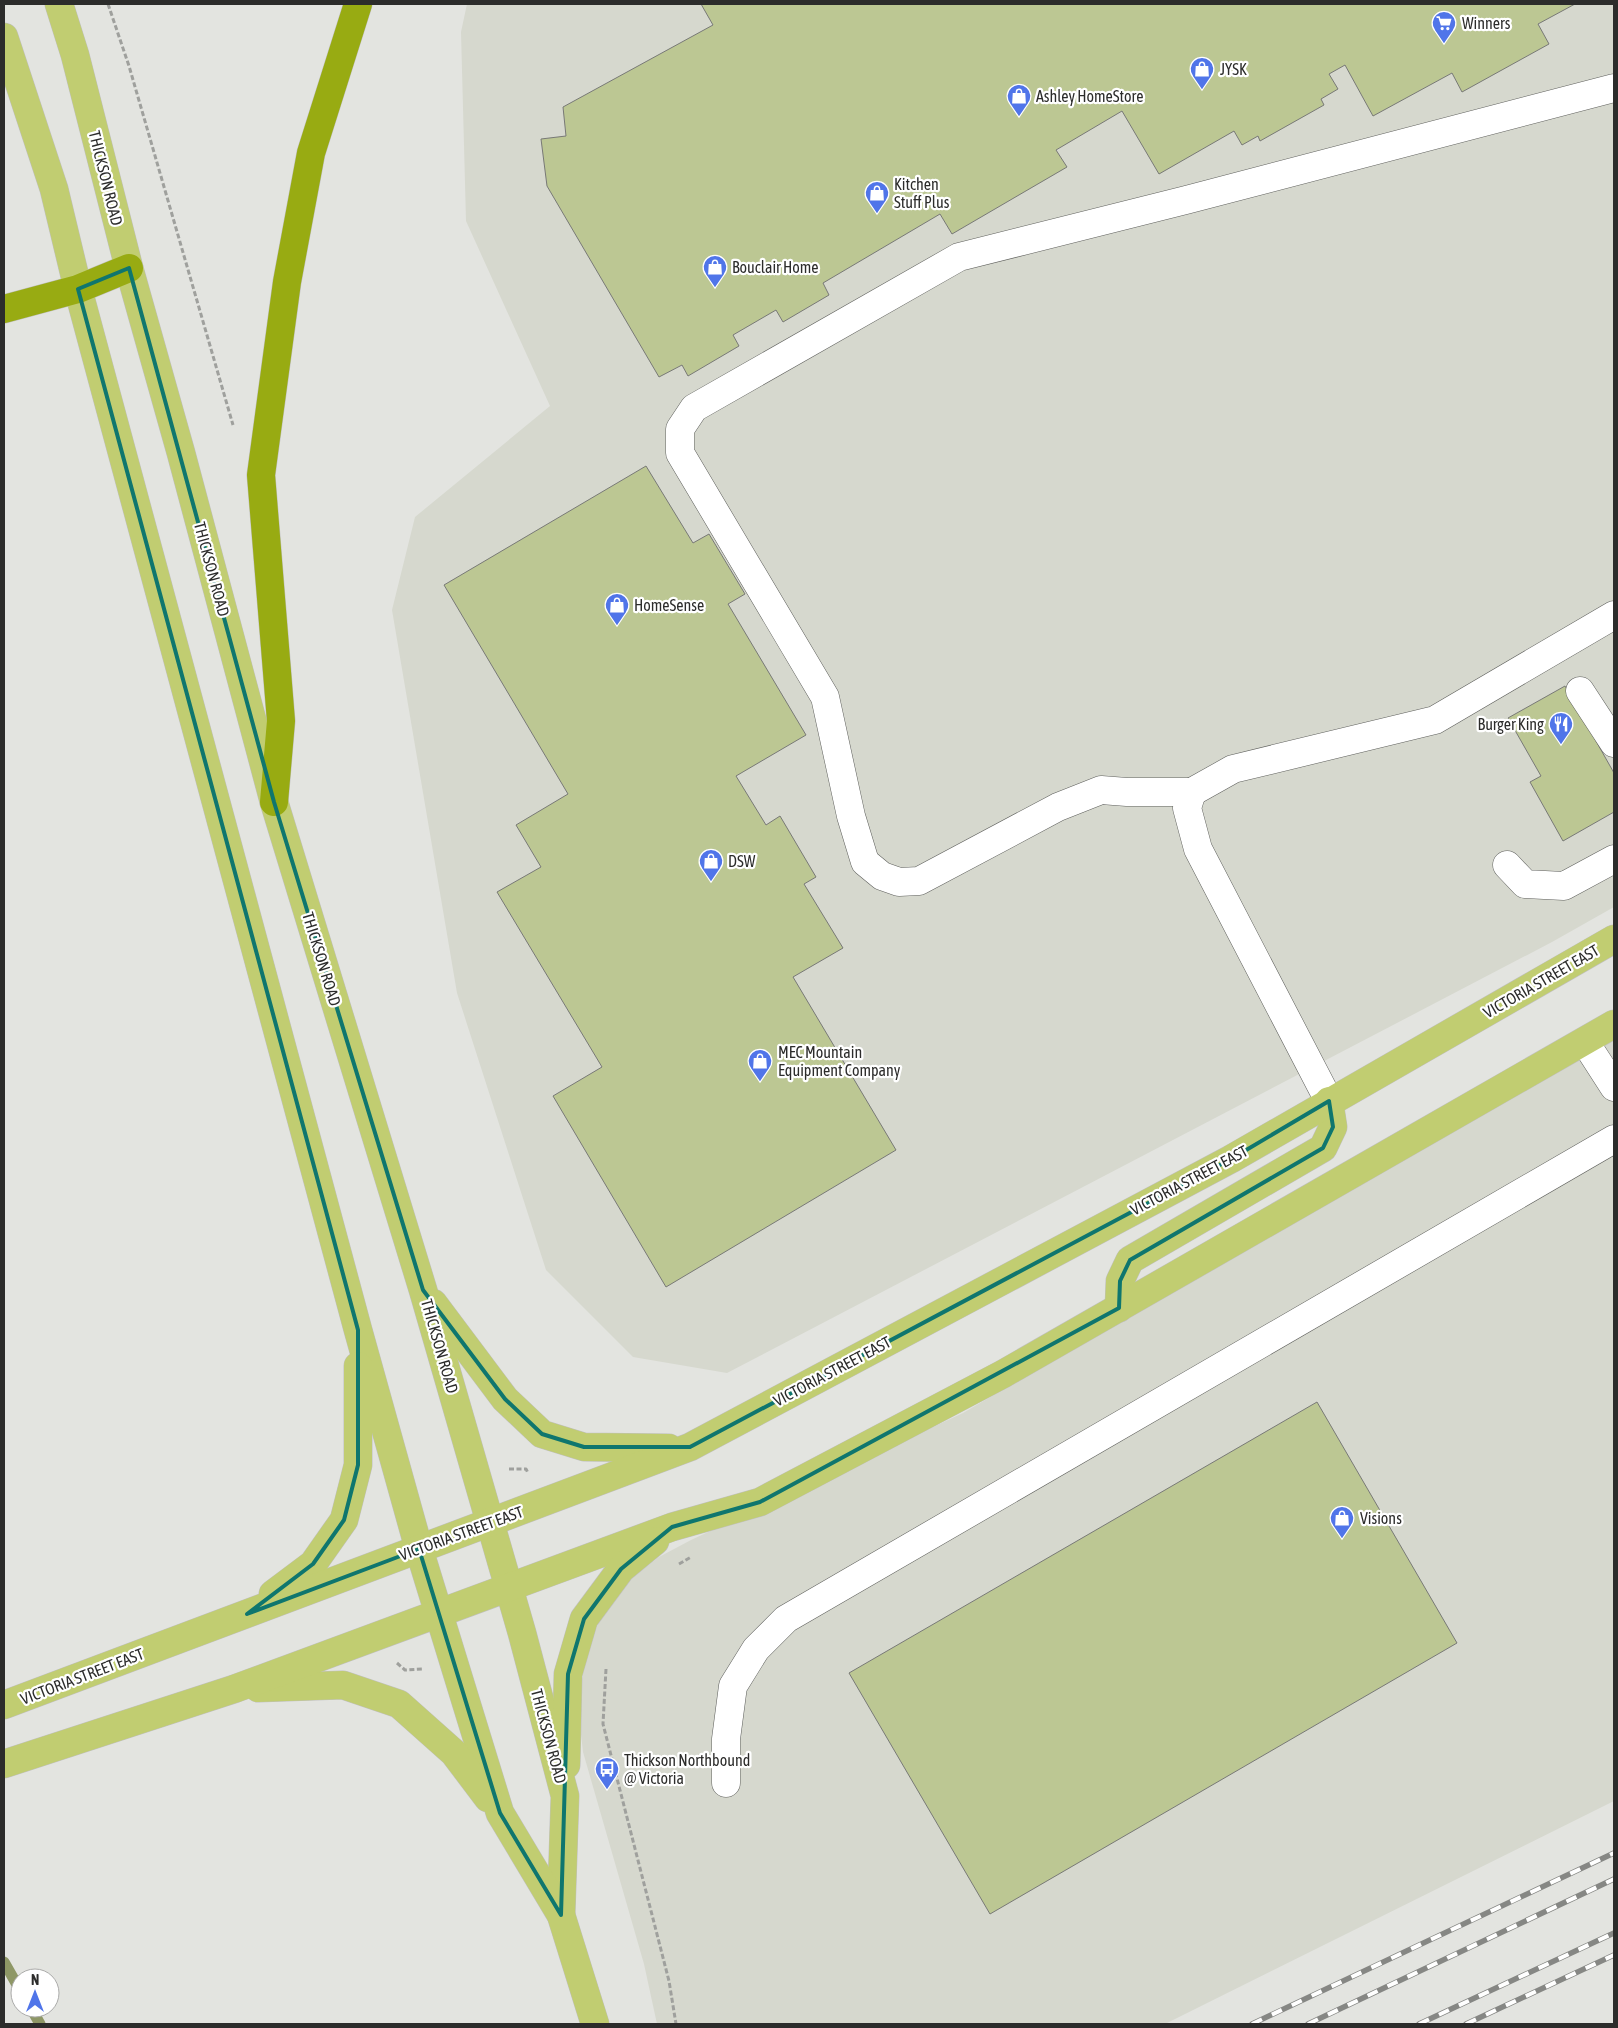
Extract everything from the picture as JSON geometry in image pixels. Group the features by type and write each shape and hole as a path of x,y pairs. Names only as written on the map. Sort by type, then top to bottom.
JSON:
{"highway":[{"path":"274,802 281,721 261,475 287,282 312,153 358,4"},
{"path":"4,309 78,290 129,268"}],"main road":[{"name":"THICKSON ROAD","path":"59,4 75,55 129,268 274,802 424,1290 509,1588 565,1796 561,1915"},
{"name":"THICKSON ROAD","path":"4,37 54,189 78,290 358,1330 438,1614 500,1813 561,1915 595,2024"},
{"name":"VICTORIA STREET EAST","path":"4,1705 690,1447 1222,1164 1614,939"},
{"path":"4,1764 234,1689 672,1527 760,1502 1003,1374 1614,1024"},
{"path":"1119,1308 1120,1281 1130,1260 1322,1148 1333,1126 1330,1101"},
{"path":"424,1290 505,1399 542,1434 584,1447 652,1449 690,1447"},
{"path":"247,1614 313,1564 344,1520 358,1465 358,1330"},
{"path":"565,1796 568,1674 584,1619 620,1569 672,1527"},
{"path":"234,1689 344,1685 399,1704 454,1753 500,1813"}],"lane":[{"path":"1614,88 1211,194 959,257 694,408 680,429 680,453 825,697 850,816 865,862 882,876 899,882 919,881 1058,807 1101,790 1192,792 1233,769 1435,720 1614,616"},
{"path":"1580,691 1614,743"},
{"path":"1192,792 1187,808 1198,849 1330,1101"},
{"path":"1507,865 1525,884 1564,886 1614,859"},
{"path":"1585,1042 1614,1087"},
{"path":"726,1783 726,1739 732,1686 756,1649 786,1619 1614,1139"}],"path":[{"path":"108,4 129,66 234,429"},
{"path":"395,1661 405,1670 424,1669"},
{"path":"608,1664 605,1673 603,1724 668,1981 676,2024"}],"highlighted area":[{"path":"129,268 274,802 423,1290 505,1399 542,1434 584,1447 690,1447 1231,1159 1329,1101 1333,1127 1323,1148 1130,1260 1120,1281 1119,1308 760,1502 672,1527 621,1569 584,1619 568,1674 561,1915 500,1813 419,1549 247,1614 313,1564 344,1520 358,1465 358,1330 78,289"}],"shaded area":[{"path":"467,4 1614,4 1614,907 1552,942 727,1373 633,1357 546,1270 457,993 392,610 415,517 550,406 466,221 461,32"},
{"path":"1614,1032 1614,1801 1165,2024 657,2024 644,1964 583,1752 578,1708 586,1652 601,1617 628,1581 659,1557 691,1540 963,1413"}],"building":[{"path":"701,4 1575,4 1538,24 1549,44 1462,92 1452,73 1373,116 1345,65 1329,74 1338,89 1321,99 1324,105 1260,141 1258,136 1242,145 1234,131 1159,174 1122,111 1056,150 1067,167 952,234 940,214 823,283 829,295 783,322 776,310 733,335 739,346 688,376 682,365 659,377 547,186 541,139 566,136 563,107 713,25"},
{"path":"646,466 693,543 709,534 745,594 728,604 806,735 736,776 766,825 780,816 816,877 804,884 843,948 793,977 896,1150 666,1287 553,1096 602,1067 497,892 541,867 516,825 568,794 444,585"},
{"name":"Burger King","path":"1565,686 1614,773 1614,812 1563,841 1530,782 1541,776 1508,718"},
{"path":"1317,1402 1457,1643 990,1914 849,1673"}],"waterway":[{"path":"4,1962 10,1972"},
{"path":"37,2018 40,2024"}],"railway":[{"path":"1252,2024 1614,1853"},
{"path":"1308,2024 1614,1879"},
{"path":"1419,2024 1614,1933"},
{"path":"1466,2024 1614,1955"}],"place":[{"name":"Winners","path":"1444,44"},
{"name":"JYSK","path":"1202,90"},
{"name":"Ashley HomeStore","path":"1019,117"},
{"name":"Kitchen Stuff Plus","path":"877,214"},
{"name":"Bouclair Home","path":"715,288"},
{"name":"HomeSense","path":"617,626"},
{"name":"Burger King","path":"1561,745"},
{"name":"DSW","path":"711,882"},
{"name":"MEC Mountain Equipment Company","path":"760,1082"},
{"name":"Visions","path":"1342,1539"},
{"name":"Thickson Northbound @ Victoria","path":"607,1790"}]}
